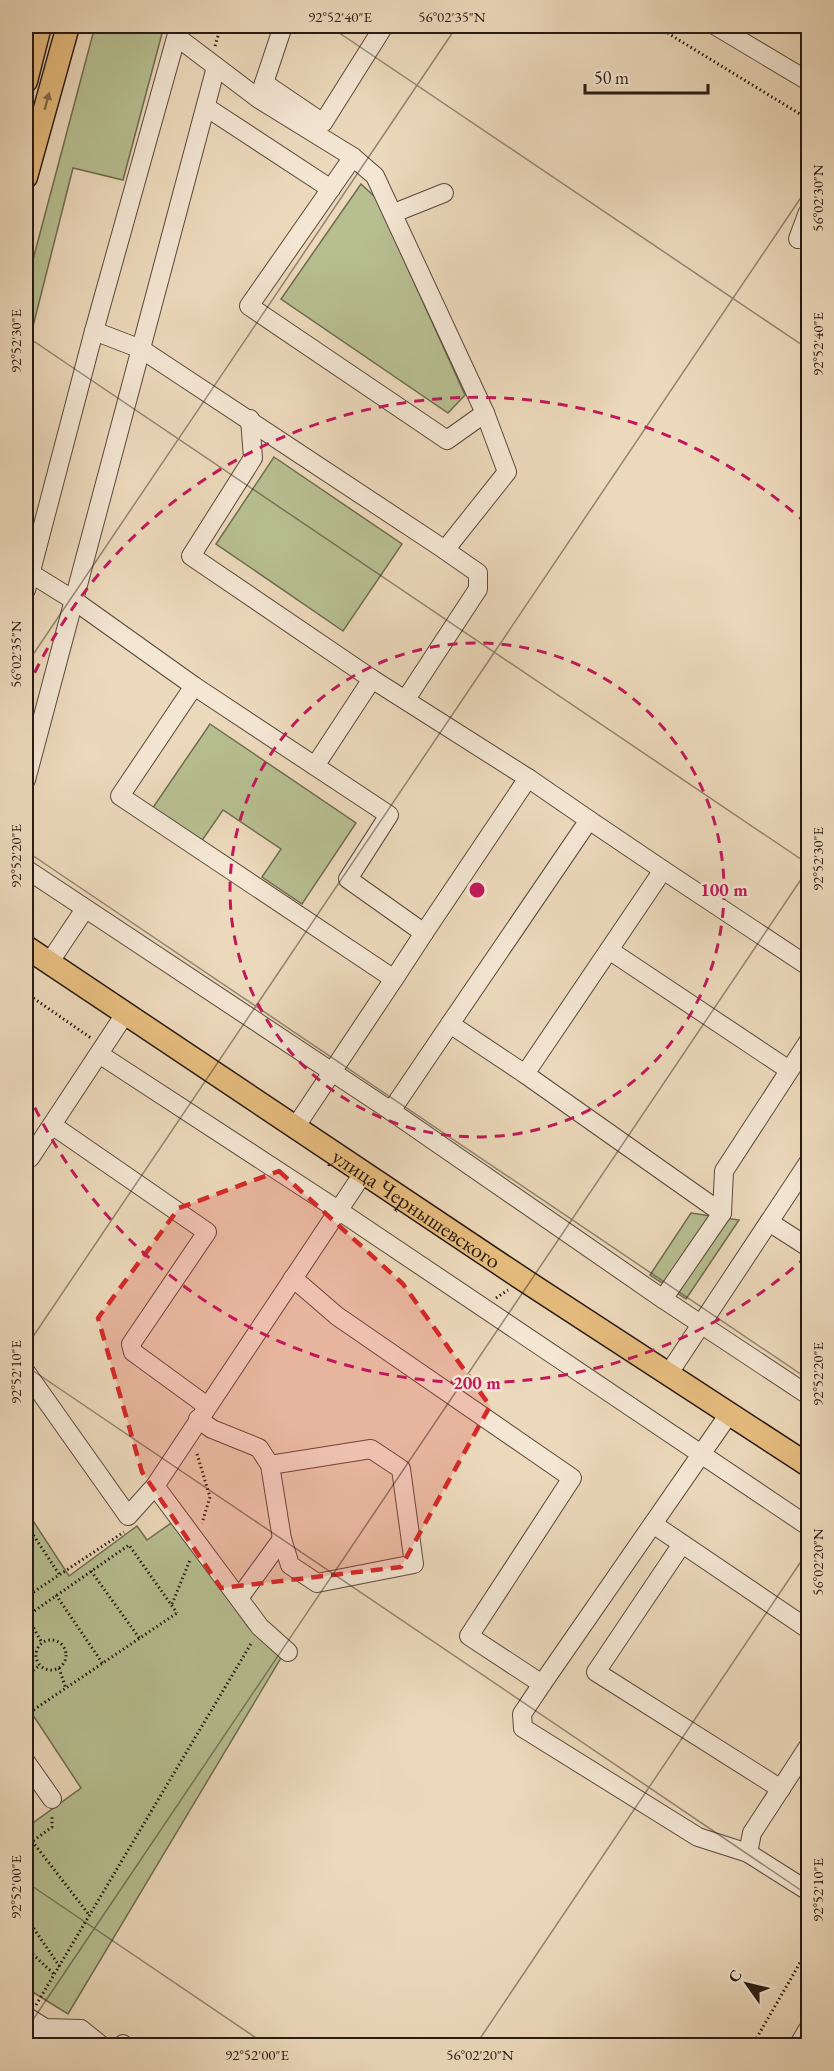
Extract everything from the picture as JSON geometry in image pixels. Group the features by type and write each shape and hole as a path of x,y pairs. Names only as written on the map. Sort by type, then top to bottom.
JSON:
{"main road":[{"path":"26,81 40,26"},
{"path":"26,177 68,26"},
{"name":"улица Чернышевского","path":"26,947 808,1465"}],"street":[{"path":"261,91 283,26"},
{"path":"384,26 323,123 216,67 178,31 94,331 28,581 72,599 194,686 389,815 348,879 424,933"},
{"path":"716,26 807,77"},
{"path":"26,780 72,599 216,67"},
{"path":"261,91 375,176 485,413 507,472 445,550"},
{"path":"206,107 331,189"},
{"path":"353,158 249,306 447,440 485,413"},
{"path":"394,213 444,193"},
{"path":"798,239 808,212"},
{"path":"94,331 141,349 250,419 478,573 478,589 405,699"},
{"path":"250,419 253,458 191,556 372,680 528,778 808,966"},
{"path":"315,766 372,680"},
{"path":"194,686 120,796 394,979"},
{"path":"296,1126 528,778"},
{"path":"391,1111 589,820"},
{"path":"26,869 332,1071 663,1299 808,1395"},
{"path":"525,1074 663,870"},
{"path":"49,963 85,909"},
{"path":"609,950 789,1070"},
{"path":"27,1163 125,1014"},
{"path":"450,1024 525,1074 722,1214"},
{"path":"663,1299 722,1214 724,1171 808,1042"},
{"path":"99,1054 338,1210 808,1526"},
{"path":"52,1125 207,1232 131,1344 133,1352 202,1413 212,1429 259,1448 270,1465 282,1539 290,1565 317,1583 414,1564 401,1469 371,1449 270,1465"},
{"path":"669,1373 699,1323 808,1163"},
{"path":"26,1372 128,1516 155,1486 364,1172"},
{"path":"769,1221 808,1247"},
{"path":"293,1278 337,1316 572,1478 469,1636 542,1683"},
{"path":"729,1413 542,1683 522,1714 523,1728 698,1838 748,1852 808,1891"},
{"path":"155,1486 260,1627 288,1652"},
{"path":"653,1524 808,1629"},
{"path":"239,1598 282,1539"},
{"path":"682,1544 596,1672 781,1789"},
{"path":"748,1852 752,1833 808,1747"},
{"path":"26,1762 52,1799"},
{"path":"27,2017 45,2028 81,2030 102,2046"},
{"path":"34,2046 45,2028"},
{"path":"798,2046 808,2029"}],"path":[{"path":"656,26 808,119"},
{"path":"172,1605 197,1542 210,1497 196,1452"},
{"path":"26,1597 131,1527 128,1516"},
{"path":"26,1524 59,1574"},
{"path":"26,1715 177,1613 129,1545 26,1615 42,1643"},
{"path":"91,1571 140,1639"},
{"path":"56,1595 103,1664"},
{"path":"27,2017 60,1967 260,1627"},
{"path":"56,1640 63,1646 66,1656 58,1668 49,1670 40,1665 36,1651 42,1643 56,1640"},
{"path":"26,1676 40,1665"},
{"path":"58,1668 66,1689"},
{"path":"26,1846 51,1827 52,1799"},
{"path":"32,1841 90,1916"},
{"path":"26,1917 60,1967"},
{"path":"26,1948 28,1953 55,1975"},
{"path":"752,2046 808,1949"},
{"path":"26,1965 28,1953"}],"highlighted area":[{"path":"279,1171 403,1284 490,1406 401,1567 221,1588 142,1472 98,1318 179,1208"}],"green space":[{"path":"95,26 164,26 123,180 73,168 26,354 26,286"},
{"path":"361,184 376,198 465,395 448,413 281,299"},
{"path":"274,457 402,544 343,631 216,544"},
{"path":"210,724 356,823 302,904 262,877 281,849 223,810 201,842 152,809"},
{"path":"691,1213 739,1220 686,1299 650,1275"},
{"path":"26,1510 69,1576 137,1526 147,1540 174,1521 249,1628 281,1658 68,2014 26,1988 26,1828 81,1788 29,1709 26,1711"}]}
